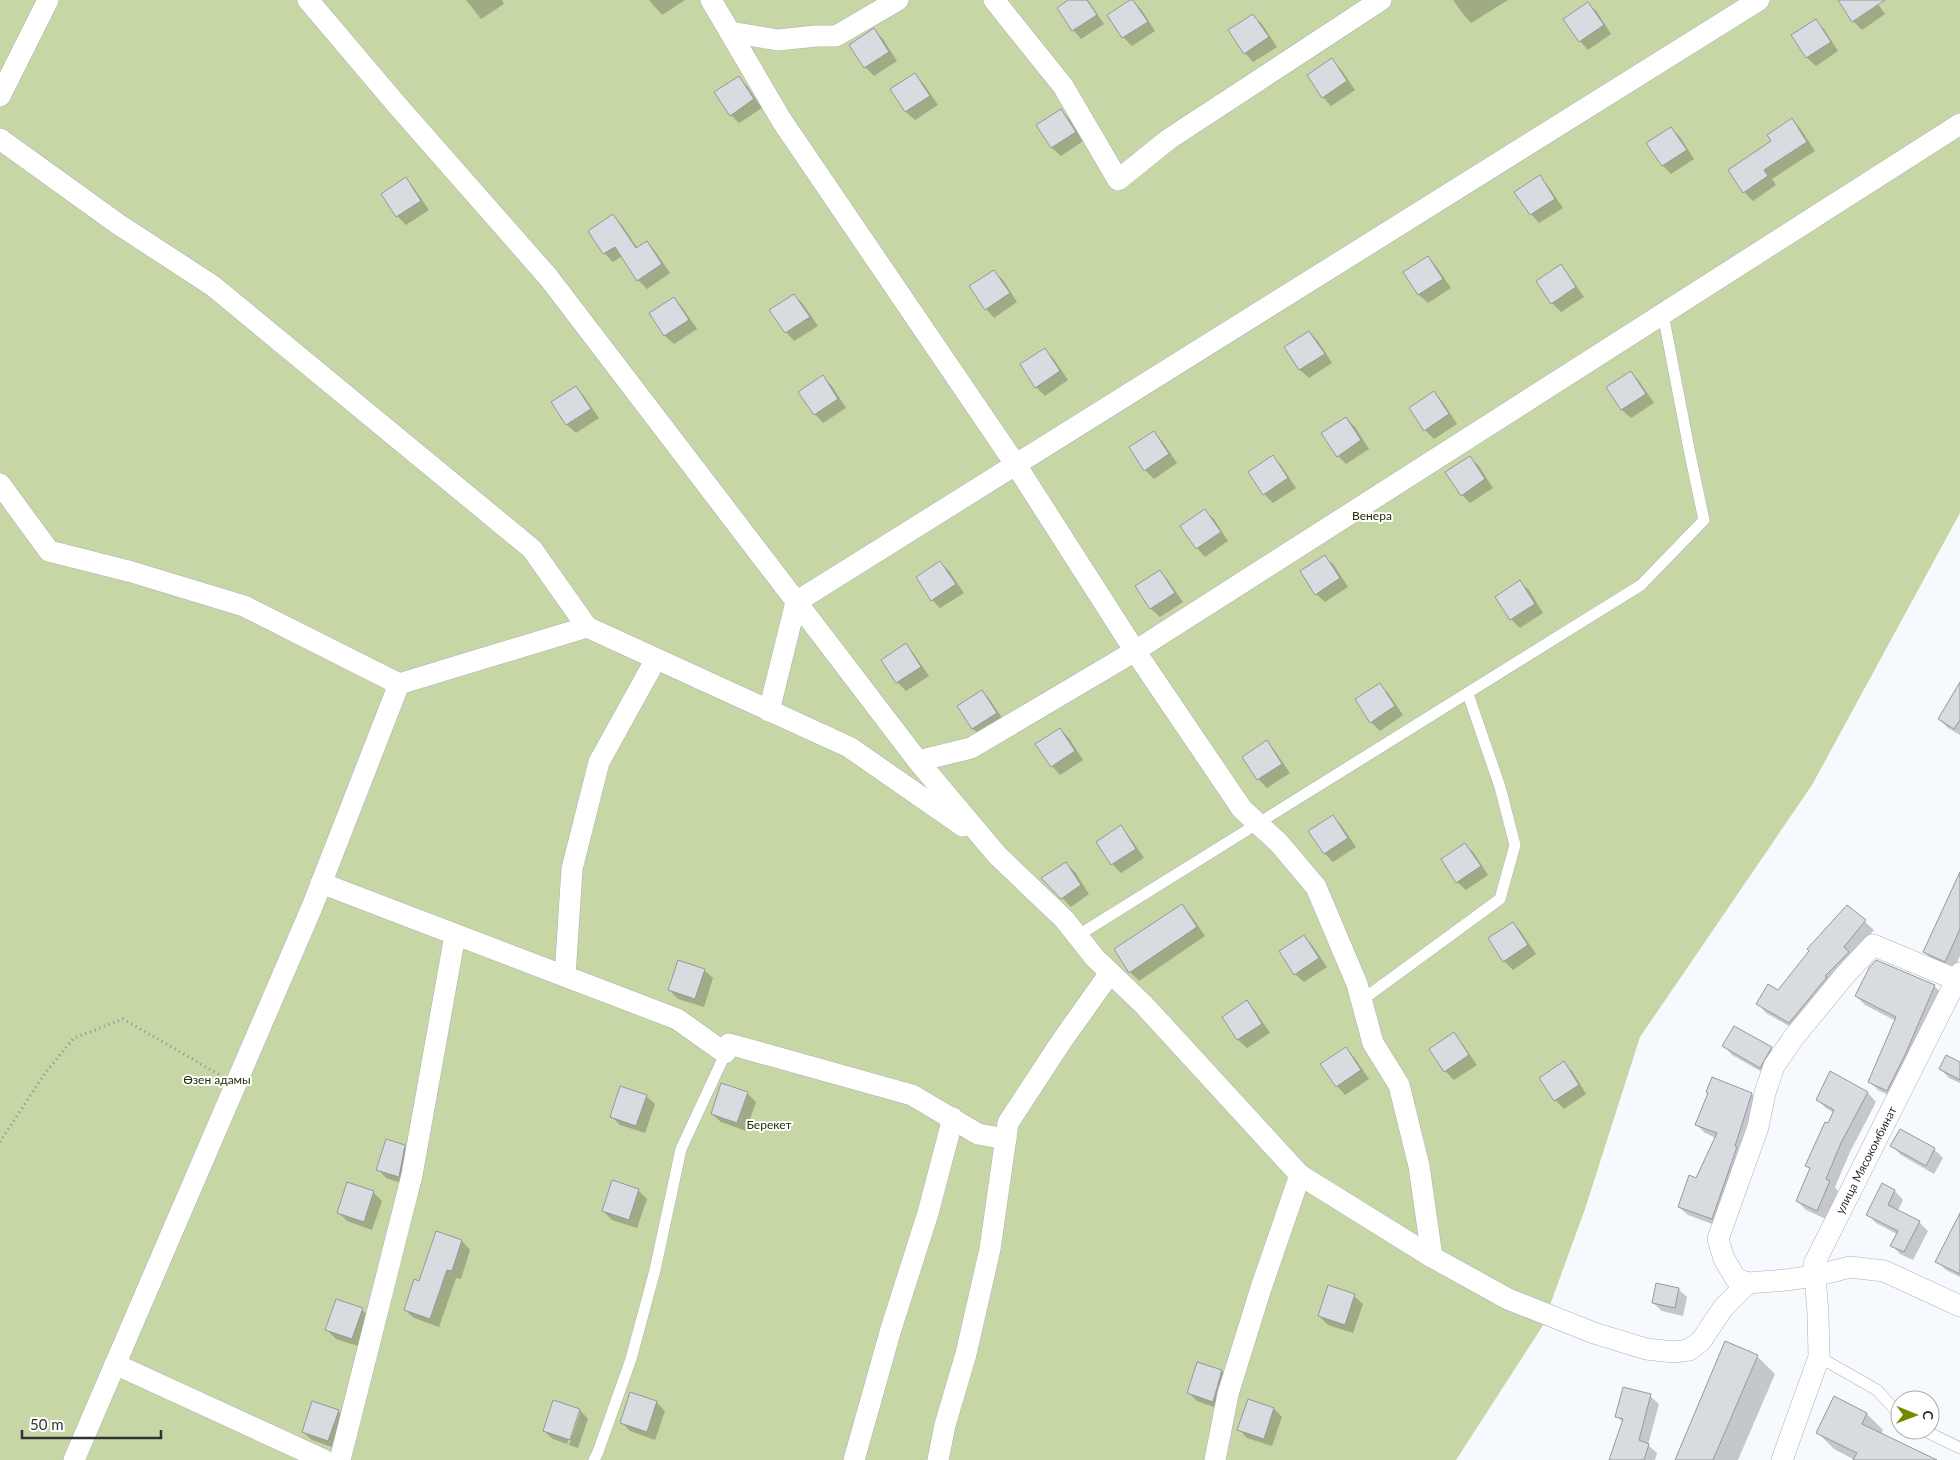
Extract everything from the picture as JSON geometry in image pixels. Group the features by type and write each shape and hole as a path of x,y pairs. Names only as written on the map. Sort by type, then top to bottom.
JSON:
{"street":[{"path":"0,96 48,0"},
{"path":"308,0 550,278 918,761 988,844 1064,919 1095,958 1144,1005 1300,1176 1432,1257 1508,1300 1576,1327 1646,1348 1674,1352 1689,1350 1701,1340 1723,1308 1748,1282"},
{"path":"711,0 782,121 1016,465 1135,651 1242,809 1279,843 1316,887 1357,984 1373,1042 1399,1085 1419,1166 1432,1257"},
{"path":"730,32 778,40 836,36 898,0"},
{"path":"994,0 1064,86 1118,180 1169,139 1381,0"},
{"path":"769,710 796,602 1759,0"},
{"path":"918,761 971,748 1135,651 1960,124"},
{"path":"0,139 118,224 212,286 532,549 587,627 849,747 988,844"},
{"path":"0,484 49,551 132,572 244,606 399,684 587,627"},
{"path":"565,976 572,869 599,762 656,659"},
{"path":"74,1460 321,883 399,684"},
{"path":"321,883 677,1019 727,1048 912,1095 978,1134 1006,1139"},
{"path":"340,1460 412,1176 456,935"},
{"path":"1958,976 1873,945 1845,975 1794,1037 1774,1066 1765,1093 1758,1127 1718,1239 1724,1259 1736,1279 1748,1282 1815,1276 1850,1267 1884,1270 1960,1306"},
{"path":"938,1460 966,1354 990,1250 1008,1123 1110,973"},
{"name":"улица Мясокомбинат","path":"1819,1357 1814,1264 1958,976"},
{"path":"854,1460 891,1329 928,1213 953,1118"},
{"path":"1215,1460 1228,1394 1261,1288 1300,1176"},
{"path":"1782,1460 1819,1357"},
{"path":"116,1364 324,1460"}],"lane":[{"path":"1077,936 1641,585 1704,520 1663,314"},
{"path":"1362,1000 1500,898 1515,845 1500,787 1468,694"},
{"path":"594,1460 631,1359 655,1270 681,1148 727,1048"},
{"path":"1819,1357 1877,1390 1890,1404"},
{"path":"1940,1438 1960,1448"}],"path":[{"path":"0,1142 45,1073 74,1038 123,1019 236,1084"}],"green space":[{"path":"0,0 1960,0 1960,513 1812,785 1640,1037 1585,1209 1542,1327 1456,1460 0,1460"}],"building":[{"path":"1068,0 1087,0 1097,15 1072,31 1057,8"},
{"path":"1133,0 1148,22 1122,38 1107,15"},
{"path":"1838,0 1885,0 1852,22"},
{"path":"1588,2 1604,25 1579,42 1563,19"},
{"path":"1253,14 1269,37 1244,54 1228,30"},
{"path":"1816,19 1831,42 1806,58 1791,35"},
{"path":"874,28 889,52 864,68 849,45"},
{"path":"1332,58 1347,81 1322,98 1307,75"},
{"path":"915,73 930,96 905,112 890,89"},
{"path":"739,76 754,99 730,116 714,92"},
{"path":"1061,109 1076,132 1051,148 1036,125"},
{"path":"1792,118 1807,142 1764,170 1768,176 1743,193 1728,170 1771,141 1767,135"},
{"path":"1671,127 1687,150 1662,166 1646,143"},
{"path":"1540,175 1555,199 1530,215 1514,192"},
{"path":"406,177 421,201 396,217 381,194"},
{"path":"613,214 636,248 647,241 662,264 637,281 615,247 603,254 588,231"},
{"path":"1428,256 1443,279 1418,295 1403,272"},
{"path":"1561,264 1576,287 1551,304 1536,281"},
{"path":"994,270 1010,293 985,310 969,286"},
{"path":"794,294 810,317 785,333 769,310"},
{"path":"674,297 689,320 664,336 649,313"},
{"path":"1309,331 1325,354 1299,370 1284,347"},
{"path":"1045,348 1060,371 1035,388 1020,364"},
{"path":"1631,371 1646,394 1621,410 1606,387"},
{"path":"823,375 838,399 814,415 798,392"},
{"path":"576,386 591,409 566,425 551,402"},
{"path":"1434,391 1449,414 1424,431 1409,408"},
{"path":"1346,417 1361,440 1337,457 1321,433"},
{"path":"1154,431 1169,454 1144,471 1129,447"},
{"path":"1273,455 1288,478 1263,495 1248,472"},
{"path":"1470,456 1485,479 1461,496 1445,472"},
{"path":"1205,509 1221,532 1196,549 1180,526"},
{"path":"1325,555 1340,578 1315,595 1300,571"},
{"path":"940,561 956,584 931,601 916,577"},
{"path":"1160,570 1175,593 1150,609 1135,586"},
{"path":"1520,580 1535,604 1510,620 1495,597"},
{"path":"906,643 921,667 896,683 881,660"},
{"path":"1960,682 1960,720 1954,729 1938,719"},
{"path":"1380,683 1395,706 1370,723 1355,699"},
{"path":"982,690 997,713 972,729 957,706"},
{"path":"1060,728 1075,751 1051,767 1035,744"},
{"path":"1267,740 1282,764 1257,780 1242,757"},
{"path":"1333,815 1348,838 1324,854 1308,831"},
{"path":"1121,825 1136,849 1111,865 1096,842"},
{"path":"1465,843 1481,866 1456,883 1441,859"},
{"path":"1066,862 1081,885 1061,899 1041,878"},
{"path":"1960,872 1960,929 1945,962 1923,952"},
{"path":"1182,904 1197,927 1129,973 1114,949"},
{"path":"1847,905 1866,920 1844,947 1849,952 1825,976 1827,977 1789,1023 1756,1004 1768,984 1778,990 1809,951 1807,949"},
{"path":"1513,922 1528,945 1503,962 1488,938"},
{"path":"1304,935 1319,958 1294,975 1279,951"},
{"path":"678,960 705,969 695,999 668,990"},
{"path":"1876,960 1935,985 1905,1055 1887,1091 1868,1082 1896,1017 1855,996 1869,968"},
{"path":"1247,1000 1262,1024 1237,1040 1222,1017"},
{"path":"1734,1026 1772,1047 1760,1068 1722,1046"},
{"path":"1454,1032 1469,1055 1444,1072 1429,1049"},
{"path":"1346,1047 1361,1070 1336,1087 1320,1064"},
{"path":"1946,1055 1960,1062 1960,1080 1939,1069"},
{"path":"1564,1061 1579,1085 1554,1101 1539,1078"},
{"path":"1830,1071 1868,1092 1841,1143 1826,1179 1830,1181 1817,1211 1796,1201 1810,1168 1805,1166 1825,1122 1828,1123 1834,1110 1816,1100"},
{"path":"1712,1077 1752,1093 1735,1146 1737,1147 1712,1219 1678,1207 1689,1175 1696,1178 1717,1133 1695,1125 1708,1093 1706,1092"},
{"path":"721,1083 748,1092 737,1123 711,1114"},
{"path":"620,1086 647,1095 636,1126 610,1117"},
{"path":"1900,1129 1935,1148 1926,1166 1890,1146"},
{"path":"386,1139 405,1145 399,1177 376,1170"},
{"path":"612,1180 639,1189 629,1220 602,1211"},
{"path":"347,1182 374,1191 364,1222 337,1213"},
{"path":"1882,1183 1895,1190 1888,1205 1920,1221 1904,1252 1890,1246 1898,1231 1866,1215"},
{"path":"1960,1213 1960,1274 1935,1262"},
{"path":"436,1231 462,1240 452,1271 447,1270 430,1319 404,1310 414,1279 419,1281"},
{"path":"1656,1283 1679,1288 1675,1308 1652,1303"},
{"path":"1328,1285 1355,1294 1345,1325 1318,1316"},
{"path":"336,1299 363,1308 352,1339 325,1330"},
{"path":"1725,1341 1758,1355 1713,1460 1675,1460"},
{"path":"1197,1362 1222,1370 1213,1402 1187,1393"},
{"path":"1623,1387 1651,1394 1639,1440 1649,1444 1644,1460 1609,1460 1623,1419 1615,1417"},
{"path":"630,1392 657,1401 647,1432 620,1423"},
{"path":"1834,1396 1867,1413 1862,1424 1890,1437 1890,1440 1895,1440 1937,1460 1853,1460 1857,1453 1816,1433"},
{"path":"1248,1399 1274,1408 1264,1439 1237,1430"},
{"path":"553,1400 580,1409 570,1440 543,1431"},
{"path":"312,1401 339,1410 328,1441 302,1432"}],"park label":[{"name":"Венера","path":"1372,515"},
{"name":"Өзен адамы","path":"217,1079"},
{"name":"Берекет","path":"769,1124"}]}
